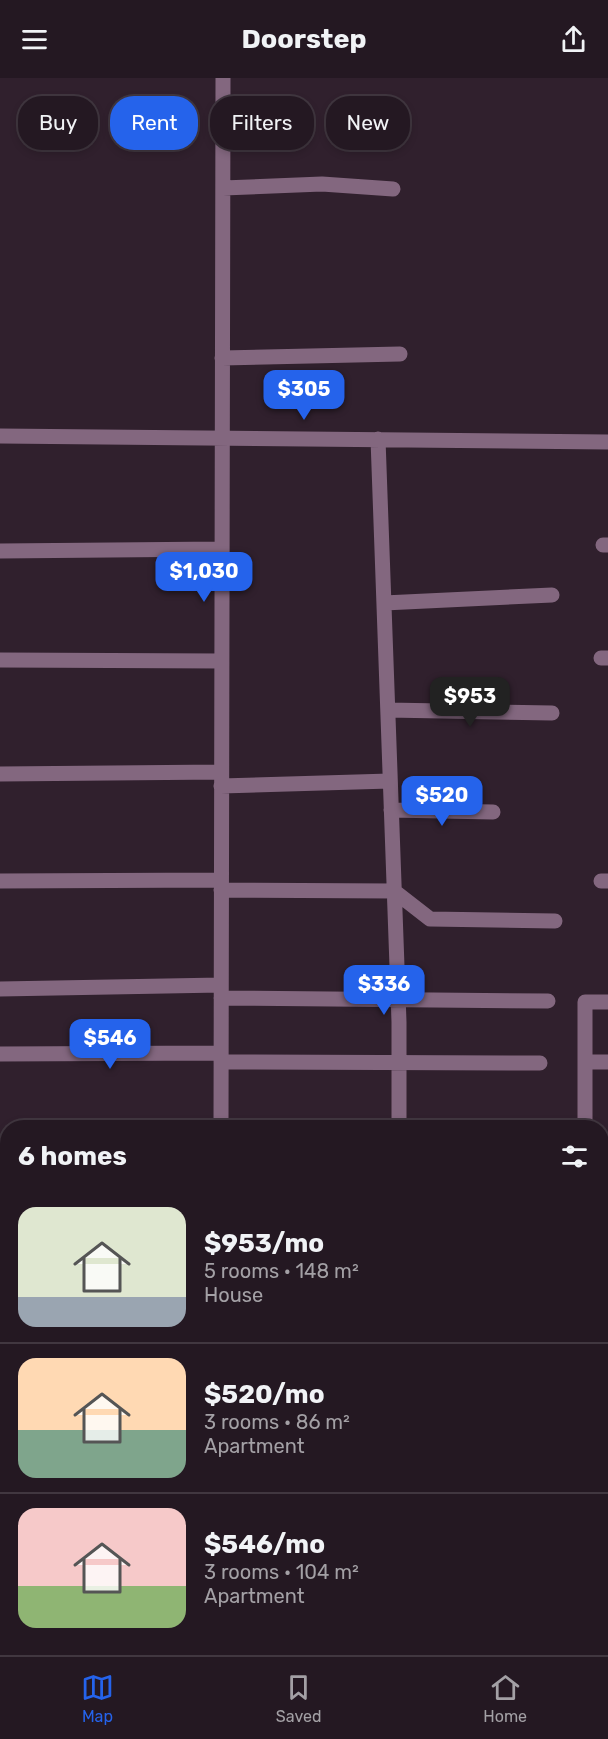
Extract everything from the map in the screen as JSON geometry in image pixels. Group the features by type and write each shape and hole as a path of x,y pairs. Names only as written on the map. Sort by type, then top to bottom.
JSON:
{"street":[{"path":"221,1120 220,661 223,78"},
{"path":"223,188 322,184 393,189"},
{"path":"222,358 400,354"},
{"path":"0,436 608,442"},
{"path":"378,439 398,1000 399,1120"},
{"path":"0,550 221,549"},
{"path":"384,603 552,595"},
{"path":"0,660 220,661"},
{"path":"388,710 552,712"},
{"path":"0,774 390,781"},
{"path":"392,810 493,812"},
{"path":"0,881 394,891 430,919 555,921"},
{"path":"0,989 220,992 398,1000 548,1001"},
{"path":"585,1120 585,1002 608,1002"},
{"path":"0,1054 540,1063"},
{"path":"585,1062 608,1062"}]}
